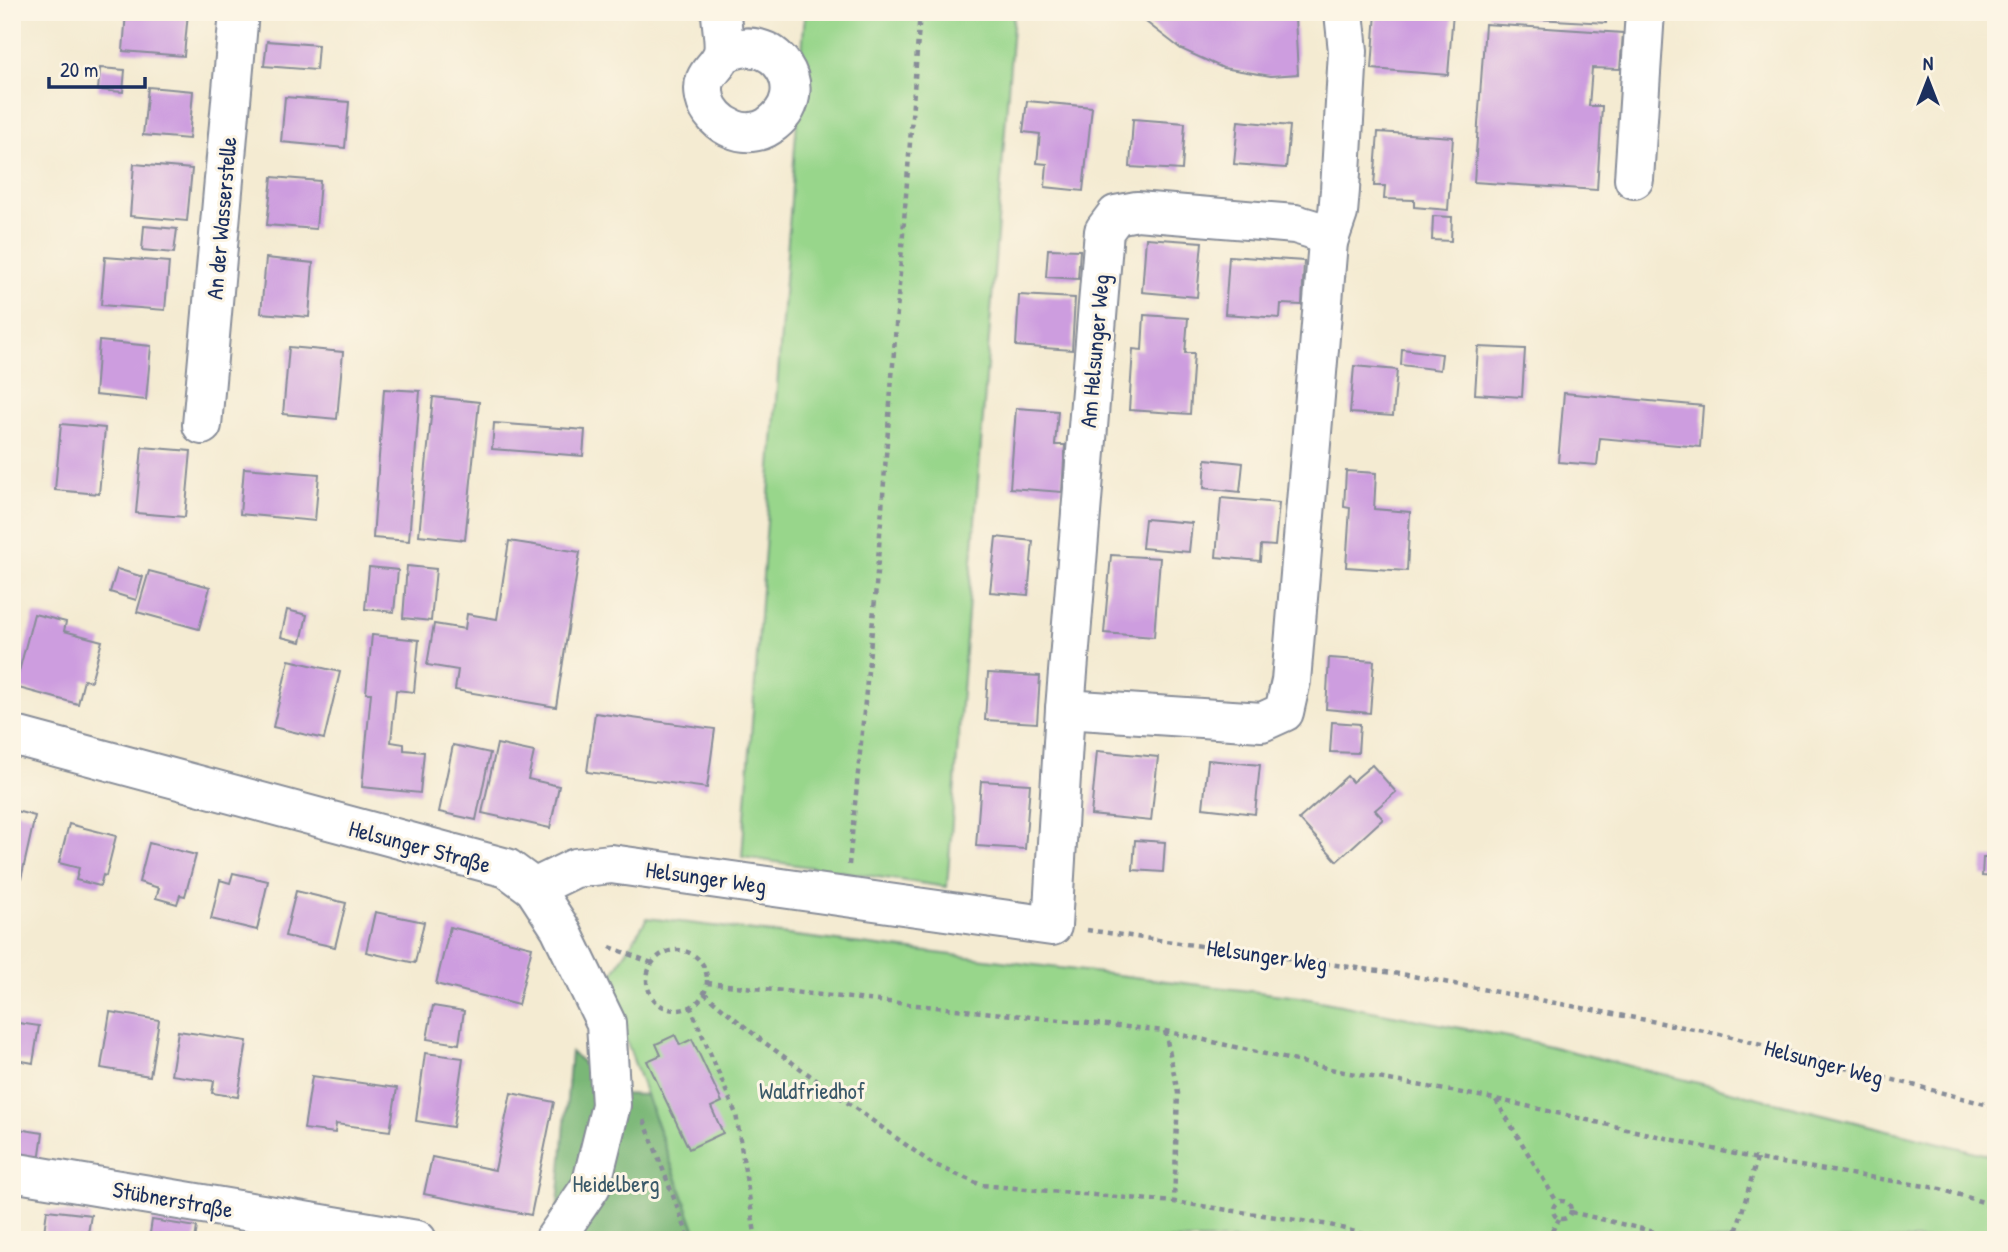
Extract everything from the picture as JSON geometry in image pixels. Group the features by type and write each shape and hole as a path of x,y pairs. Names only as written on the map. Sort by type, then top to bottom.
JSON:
{"street":[{"name":"An der Wasserstelle","path":"202,425 239,12"},
{"path":"721,12 722,55"},
{"path":"1065,709 1262,722 1284,712 1291,681 1328,242 1338,213 1340,190 1348,51 1344,12"},
{"path":"1634,180 1645,12"},
{"name":"Am Helsunger Weg","path":"1052,926 1065,709 1104,230 1116,215 1137,211 1295,224 1315,230 1328,242"},
{"name":"Helsunger Straße","path":"12,735 507,868 534,888 560,928 606,1023 611,1105 591,1186 554,1240"},
{"name":"Helsunger Weg","path":"534,888 575,868 611,864 1052,926"},
{"name":"Stübnerstraße","path":"12,1172 416,1240"}],"path":[{"path":"846,897 875,599 920,12"},
{"name":"Helsunger Weg","path":"1052,926 1407,975 1720,1034 1996,1107"},
{"path":"668,952 687,952 703,964 707,983 704,993 691,1006 671,1009 655,1000 647,982 652,963 668,952"},
{"path":"707,983 1165,1031 1344,1072 1496,1099 1757,1159 1937,1188 1996,1206"},
{"path":"704,993 761,1040 931,1163 981,1185 1174,1202 1330,1225 1385,1240"},
{"path":"691,1006 736,1114 757,1240"},
{"path":"1165,1031 1178,1093 1174,1202"},
{"path":"1496,1099 1557,1202"},
{"path":"640,1108 690,1240"},
{"path":"1734,1240 1757,1159"},
{"path":"1557,1202 1566,1202 1572,1212 1659,1233"},
{"path":"1557,1202 1553,1213 1559,1219 1566,1219 1572,1212"},
{"path":"1547,1240 1559,1219"}],"green space":[{"path":"805,12 1014,12 947,887 742,857"},
{"name":"Waldfriedhof","path":"647,918 1299,997 1533,1042 1996,1157 1996,1240 699,1240 606,985"},
{"name":"Heidelberg","path":"571,1052 618,1094 646,1095 699,1240 555,1240"}],"building":[{"path":"126,12 188,12 184,56 123,51"},
{"path":"1133,12 1236,12 1295,18 1298,74 1271,76 1223,68 1181,49"},
{"path":"1376,12 1453,12 1448,75 1372,69"},
{"path":"1488,12 1606,12 1606,23 1488,16"},
{"path":"1485,24 1623,33 1620,69 1592,68 1589,106 1602,106 1597,190 1474,182"},
{"path":"267,41 318,45 316,70 264,66"},
{"path":"100,68 125,70 123,92 98,90"},
{"path":"148,87 193,91 189,139 143,135"},
{"path":"285,97 349,102 345,148 281,142"},
{"path":"1027,101 1092,107 1083,191 1045,187 1047,164 1037,163 1040,134 1023,132"},
{"path":"1133,119 1185,123 1182,170 1130,167"},
{"path":"1238,121 1290,126 1286,168 1234,164"},
{"path":"1378,132 1453,137 1448,210 1414,207 1414,200 1384,199 1385,186 1374,186"},
{"path":"134,164 192,169 187,221 130,216"},
{"path":"272,177 320,181 316,229 267,225"},
{"path":"1433,216 1452,217 1451,241 1432,240"},
{"path":"144,226 177,229 174,253 142,250"},
{"path":"1146,238 1202,242 1197,297 1142,292"},
{"path":"1048,249 1080,250 1078,279 1046,277"},
{"path":"1229,256 1304,261 1302,305 1281,304 1280,318 1225,314"},
{"path":"105,257 169,262 165,310 101,305"},
{"path":"266,258 313,263 309,317 261,313"},
{"path":"1019,295 1075,298 1072,350 1016,346"},
{"path":"1144,315 1188,318 1185,353 1194,353 1190,414 1129,410 1133,349 1142,350"},
{"path":"99,341 151,346 146,400 95,395"},
{"path":"289,347 343,352 337,419 283,414"},
{"path":"1478,347 1525,349 1522,397 1475,394"},
{"path":"1402,349 1442,354 1440,370 1401,365"},
{"path":"1354,366 1397,370 1393,416 1350,413"},
{"path":"384,389 420,391 409,541 373,538"},
{"path":"1564,393 1703,406 1700,447 1600,438 1597,465 1558,462"},
{"path":"433,397 479,402 465,540 419,535"},
{"path":"1016,408 1058,411 1055,445 1065,445 1062,492 1010,488"},
{"path":"494,423 585,430 583,456 492,449"},
{"path":"61,424 105,428 99,494 55,490"},
{"path":"142,447 191,451 185,517 136,513"},
{"path":"1206,459 1243,463 1240,492 1204,488"},
{"path":"244,468 319,474 315,521 240,514"},
{"path":"1346,471 1376,473 1374,509 1410,512 1407,571 1346,567 1350,508 1344,507"},
{"path":"1221,498 1279,503 1275,546 1261,545 1260,561 1216,557"},
{"path":"1145,519 1192,523 1189,552 1142,548"},
{"path":"996,537 1033,541 1028,595 990,592"},
{"path":"509,541 580,552 556,707 455,690 458,670 427,665 434,624 465,629 467,614 497,619"},
{"path":"1111,555 1160,558 1154,637 1104,633"},
{"path":"407,566 436,569 431,621 403,618"},
{"path":"369,567 398,570 394,612 365,609"},
{"path":"117,569 143,577 136,600 110,592"},
{"path":"149,571 210,587 199,629 137,612"},
{"path":"287,610 307,615 301,642 281,637"},
{"path":"34,614 66,622 64,631 102,641 91,681 84,680 78,704 15,687"},
{"path":"372,635 419,640 414,692 396,690 391,742 404,744 404,750 424,752 420,793 362,787 371,693 366,693"},
{"path":"1329,658 1374,661 1370,713 1326,709"},
{"path":"289,660 340,672 324,739 273,727"},
{"path":"988,673 1040,676 1037,723 985,720"},
{"path":"595,713 715,729 707,788 587,772"},
{"path":"1332,722 1360,724 1358,753 1330,752"},
{"path":"497,744 534,752 528,779 559,786 550,828 482,813"},
{"path":"453,745 490,753 476,820 439,812"},
{"path":"1097,751 1158,757 1151,821 1091,815"},
{"path":"1208,760 1260,765 1255,814 1203,808"},
{"path":"1372,765 1396,792 1375,810 1383,819 1337,861 1299,819 1347,776 1352,782"},
{"path":"981,781 1030,784 1025,849 976,846"},
{"path":"12,810 35,816 21,879 12,877"},
{"path":"69,824 116,836 106,876 103,875 100,886 76,880 79,868 59,863"},
{"path":"1135,840 1165,842 1163,872 1133,870"},
{"path":"149,843 196,855 185,896 180,895 177,904 156,898 159,888 139,882"},
{"path":"1983,858 1996,858 1996,877 1982,876"},
{"path":"233,873 268,881 257,930 211,919 220,880 230,883"},
{"path":"296,891 346,903 335,947 285,936"},
{"path":"375,912 424,922 415,963 366,952"},
{"path":"450,927 532,947 518,1005 436,984"},
{"path":"433,1006 464,1011 459,1044 427,1039"},
{"path":"110,1012 159,1020 150,1076 101,1068"},
{"path":"12,1022 39,1026 33,1063 12,1059"},
{"path":"178,1031 247,1041 238,1097 212,1093 214,1081 171,1075"},
{"path":"675,1035 680,1045 692,1039 722,1102 711,1107 723,1133 689,1149 647,1061 661,1055 656,1044"},
{"path":"425,1053 463,1058 453,1127 416,1121"},
{"path":"312,1076 397,1088 390,1131 336,1124 335,1133 304,1129"},
{"path":"511,1093 554,1102 531,1215 424,1194 432,1157 495,1170"},
{"path":"12,1128 43,1133 39,1161 12,1156"},
{"path":"47,1210 91,1215 87,1240 43,1240"},
{"path":"152,1220 197,1227 195,1240 149,1240"}]}
